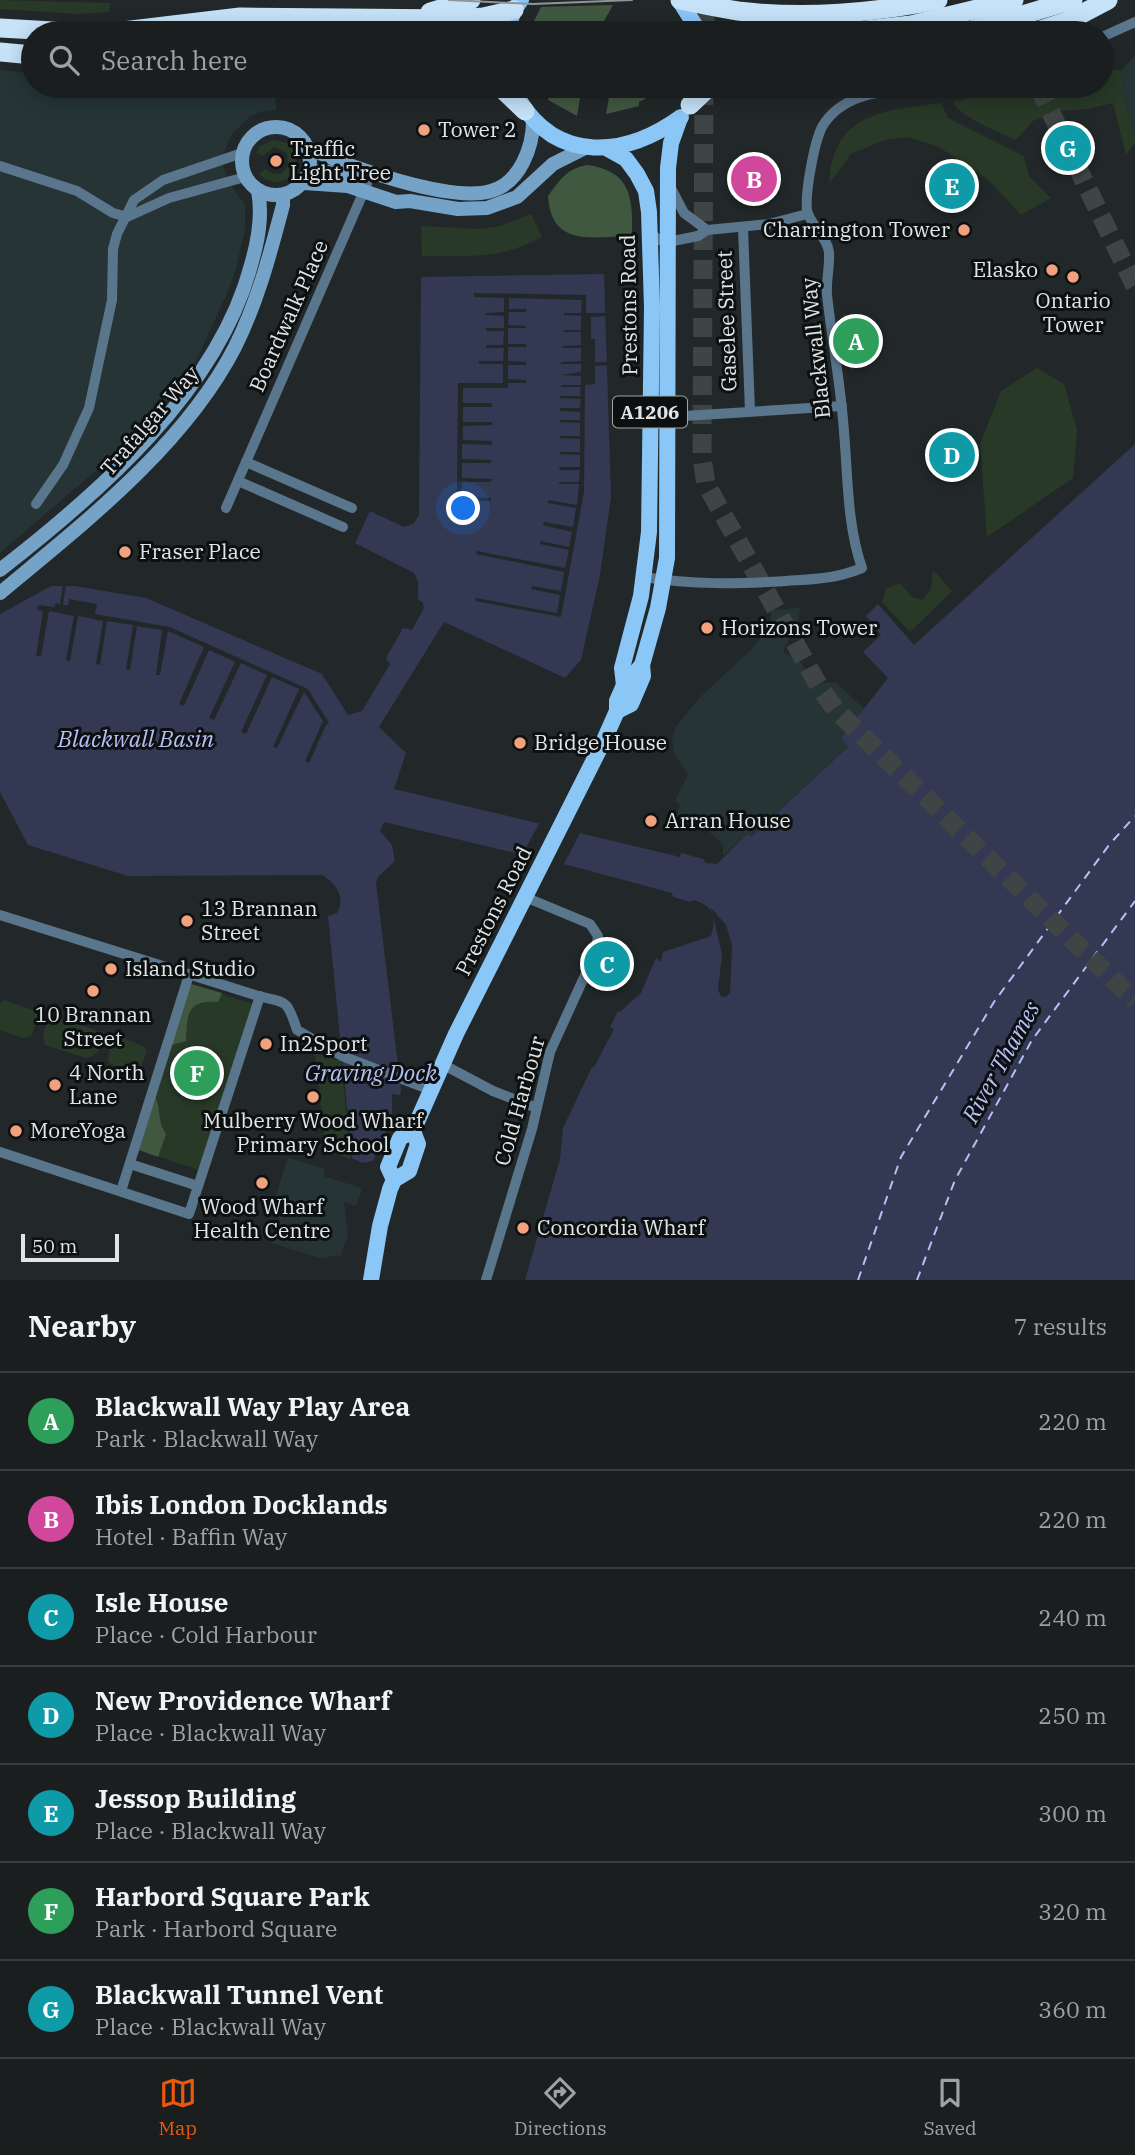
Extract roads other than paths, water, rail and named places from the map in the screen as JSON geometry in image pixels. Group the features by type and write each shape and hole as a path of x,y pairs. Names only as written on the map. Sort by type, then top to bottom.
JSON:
{"highway":[{"path":"409,17 471,0"},
{"path":"679,0 738,11 796,15 860,12 938,0"},
{"path":"927,21 1014,0"},
{"path":"1002,21 1073,0"},
{"path":"1065,21 1108,0"},
{"path":"206,21 240,17 460,19 483,17 518,5"},
{"path":"0,28 21,29"},
{"path":"0,52 21,54"},
{"path":"511,98 529,116"},
{"path":"685,111 698,98"}],"main road":[{"path":"679,0 692,21"},
{"path":"518,98 529,116 555,137 585,148 608,149 635,142 658,132 685,111"},
{"name":"A1206","path":"685,111 693,98"},
{"name":"Prestons Road","path":"617,711 631,704 643,676 642,665 664,580 668,538 668,168 671,143 685,111"},
{"name":"Prestons Road","path":"608,149 626,159 643,182 648,201 652,307 649,517 644,577 622,668 624,685"},
{"name":"Prestons Road","path":"370,1280 380,1226 394,1180 388,1167 400,1138 413,1131 442,1064 617,711 617,701 624,685 642,665"}],"street":[{"path":"1114,32 1135,22"},
{"path":"649,232 666,242 698,236 707,230 743,228 791,220 807,214 810,172 821,129 846,103 859,98"},
{"path":"308,148 346,164 414,185 457,192 492,191 507,182 522,164 530,146 529,116"},
{"path":"273,127 282,127 298,134 308,148 310,156 307,177 294,191 283,195 258,191 245,177 243,153 250,138 257,133 273,127"},
{"path":"307,177 365,188 396,202 410,201 458,209 487,208 517,197 553,164 585,148"},
{"path":"36,504 64,465 89,408 112,300 113,249 117,233 134,200 153,184 243,153"},
{"path":"0,166 77,191 113,213 127,217 169,198 245,177"},
{"path":"668,168 673,196 679,206 689,218 707,230"},
{"name":"Boardwalk Place","path":"226,508 365,188"},
{"name":"Trafalgar Way","path":"0,570 137,450 197,378 225,331 247,281 258,236 261,203 258,191"},
{"name":"Trafalgar Way","path":"0,593 108,500 156,453 196,407 234,348 259,292 283,205 283,195"},
{"name":"Blackwall Way","path":"664,580 723,585 746,584 841,577 862,568 856,553 850,508 842,406 827,292 829,251 819,230 807,214"},
{"name":"Gaselee Street","path":"743,228 750,411"},
{"path":"685,416 842,406"},
{"path":"246,463 352,508"},
{"path":"238,481 343,527"},
{"path":"644,577 664,580"},
{"name":"Cold Harbour","path":"485,1280 532,1129 550,1052 596,951 598,936 590,924 525,897"},
{"path":"0,915 189,975 281,1000 290,1010 297,1030 342,1056 431,1090"},
{"path":"121,1191 189,975"},
{"path":"0,1152 189,1214 260,996"},
{"path":"442,1064 493,1091 537,1108"},
{"path":"130,1164 198,1186"}],"water":[{"path":"604,274 611,497 600,575 581,660 565,678 444,622 379,727 406,753 394,789 680,857 681,853 703,859 706,863 717,864 747,834 751,837 848,747 841,738 888,678 863,652 881,635 866,616 878,604 914,645 1135,444 1135,1280 525,1280 560,1159 563,1128 592,1067 614,1029 610,1027 618,1011 641,993 656,958 661,962 663,952 711,936 714,923 712,913 706,905 579,868 384,822 380,831 392,845 395,861 378,877 376,883 401,1090 400,1095 392,1094 392,1118 373,1161 362,1163 352,1158 328,916 337,913 340,896 332,882 322,875 128,876 28,845 0,792 0,614 51,586 75,586 146,598 322,674 348,715 362,711 390,664 386,658 403,628 412,630 424,608 418,599 418,582 414,573 355,543 370,511 404,527 413,524 419,515 421,277"}],"tunnel":[{"path":"705,0 705,21"},
{"path":"704,98 702,458 706,484 820,688 836,710 1135,1001"},
{"path":"1044,98 1135,286"}],"tram line":[{"path":"449,0 533,4 632,0"}],"place":[{"name":"Tower 2","path":"424,130"},
{"name":"Blackwall Tunnel Vent","path":"1068,148"},
{"name":"Traffic Light Tree","path":"276,161"},
{"name":"Ibis London Docklands","path":"754,179"},
{"name":"Jessop Building","path":"952,186"},
{"name":"Charrington Tower","path":"964,230"},
{"name":"Elasko","path":"1052,270"},
{"name":"Ontario Tower","path":"1073,277"},
{"name":"Blackwall Way Play Area","path":"856,341"},
{"name":"New Providence Wharf","path":"952,455"},
{"name":"Fraser Place","path":"125,552"},
{"name":"Horizons Tower","path":"707,628"},
{"name":"Bridge House","path":"520,743"},
{"name":"Arran House","path":"651,821"},
{"name":"13 Brannan Street","path":"187,921"},
{"name":"Isle House","path":"607,964"},
{"name":"Island Studio","path":"111,969"},
{"name":"10 Brannan Street","path":"93,991"},
{"name":"In2Sport","path":"266,1044"},
{"name":"Harbord Square Park","path":"197,1073"},
{"name":"4 North Lane","path":"55,1085"},
{"name":"Mulberry Wood Wharf Primary School","path":"313,1097"},
{"name":"MoreYoga","path":"16,1131"},
{"name":"Wood Wharf Health Centre","path":"262,1183"},
{"name":"Concordia Wharf","path":"523,1228"}],"water label":[{"name":"Blackwall Basin","path":"136,739"},
{"name":"River Thames","path":"1001,1062"},
{"name":"Graving Dock","path":"371,1073"}]}
